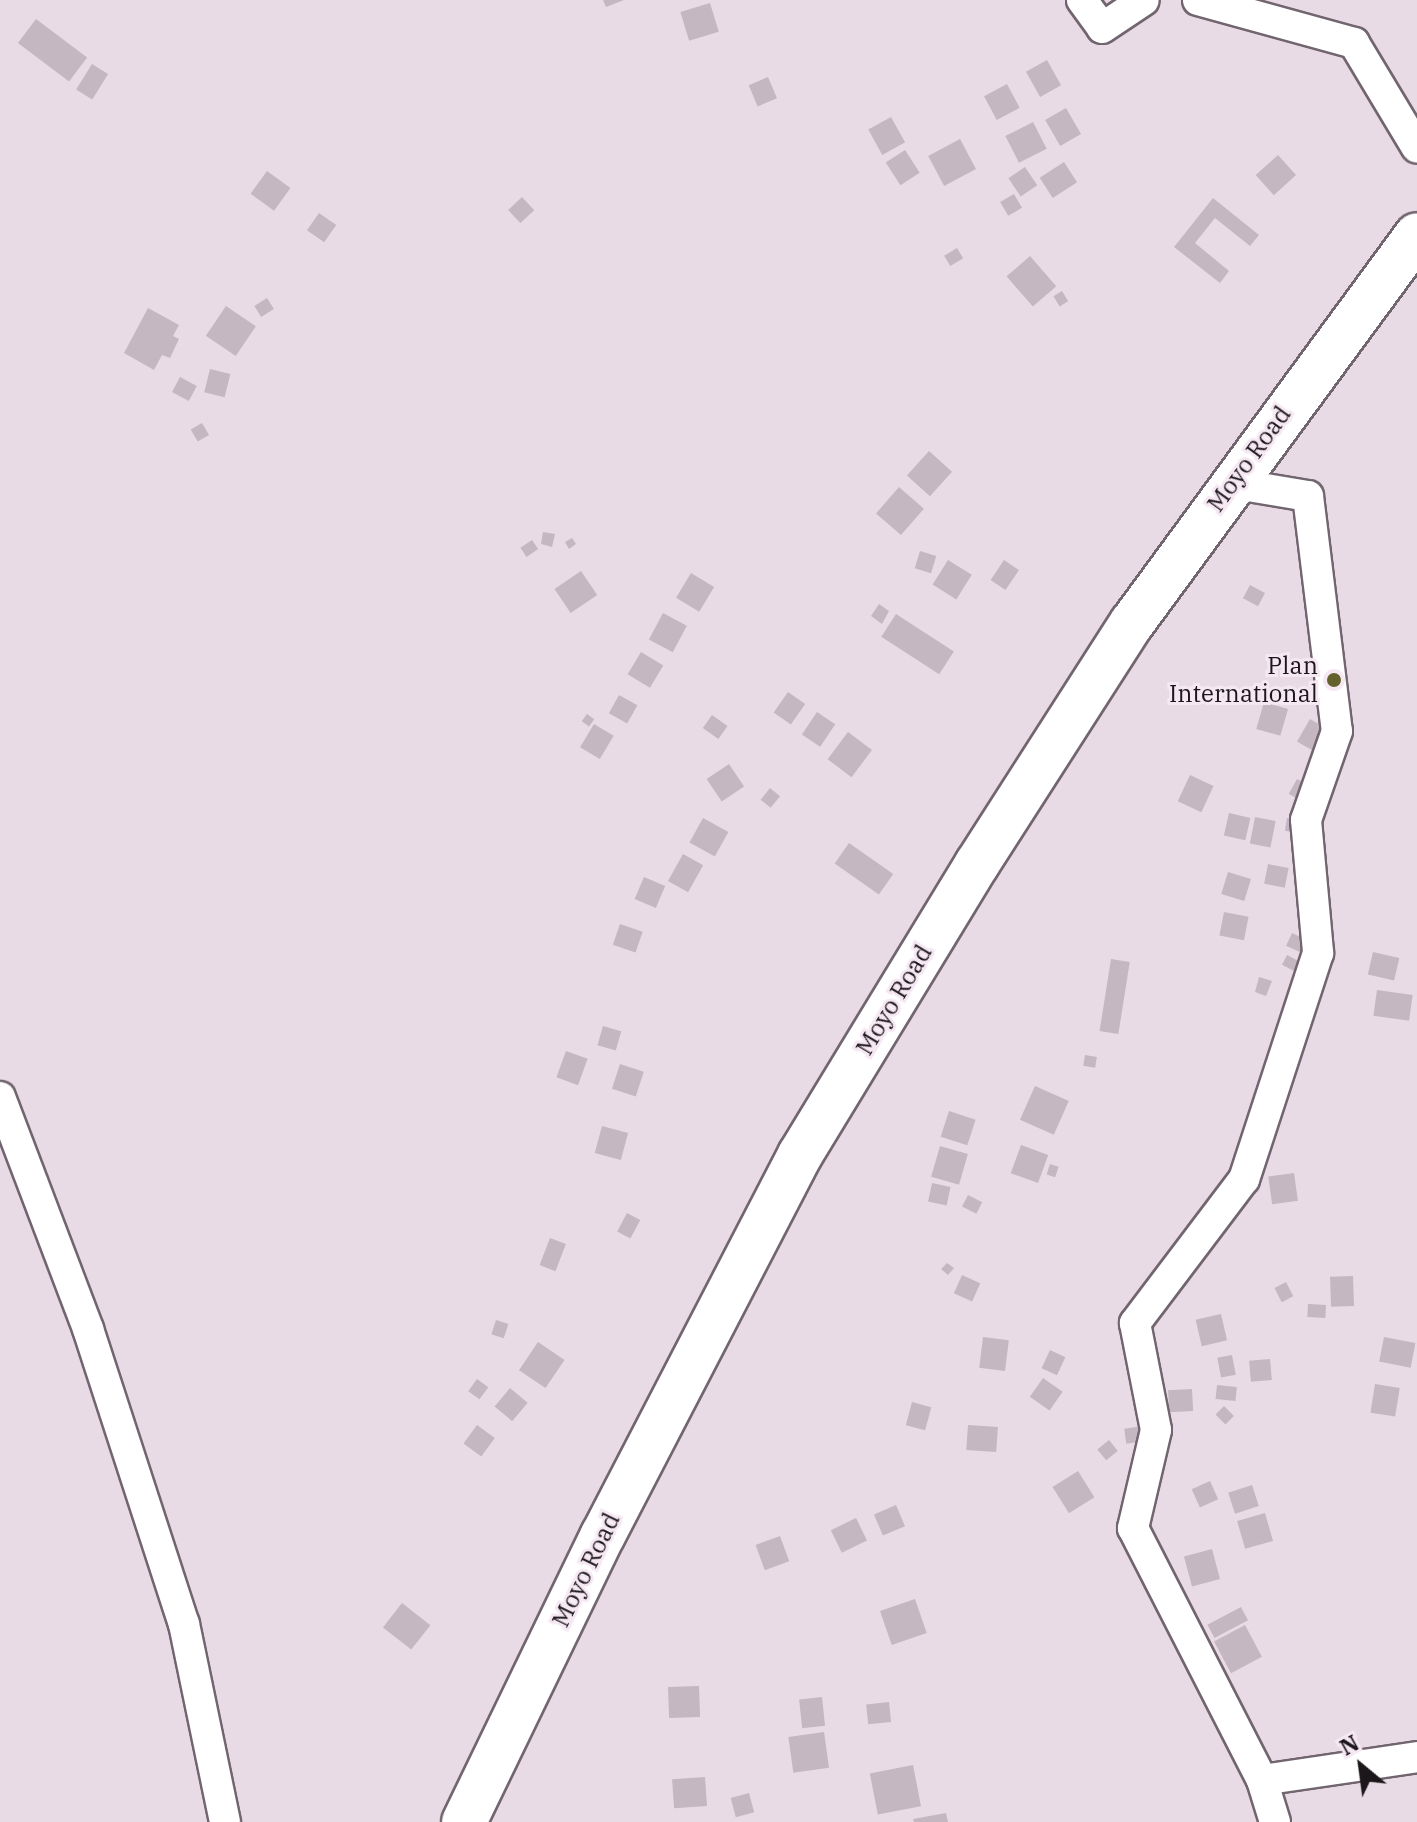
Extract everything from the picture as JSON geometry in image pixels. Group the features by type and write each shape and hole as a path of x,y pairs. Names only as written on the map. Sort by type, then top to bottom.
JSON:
{"main road":[{"name":"Moyo Road","path":"464,1822 603,1535 800,1155 977,864 1132,623 1230,483 1403,274 1417,235"}],"street":[{"path":"1082,0 1102,28 1144,0"},
{"path":"1198,0 1354,43 1417,148"},
{"path":"1230,483 1308,496 1337,731 1306,820 1318,953 1244,1179 1135,1323 1156,1430 1133,1528 1262,1780 1275,1822"},
{"path":"0,1097 88,1329 184,1624 225,1822"},
{"path":"1262,1780 1417,1757"}],"building":[{"path":"603,0 624,0 606,7"},
{"path":"710,3 719,32 689,41 680,12"},
{"path":"36,19 87,58 69,81 18,43"},
{"path":"1047,60 1061,85 1040,97 1026,72"},
{"path":"92,64 108,74 92,100 76,89"},
{"path":"768,77 777,98 758,106 749,85"},
{"path":"1007,84 1020,108 997,120 984,96"},
{"path":"1066,108 1081,134 1060,146 1045,120"},
{"path":"891,117 905,142 882,155 868,130"},
{"path":"1033,122 1047,149 1019,163 1005,136"},
{"path":"960,139 976,169 944,186 928,156"},
{"path":"905,150 920,173 900,185 886,163"},
{"path":"1278,155 1296,175 1274,195 1256,175"},
{"path":"1064,162 1077,182 1053,198 1040,178"},
{"path":"1025,167 1037,185 1021,196 1008,178"},
{"path":"267,171 290,188 274,211 251,194"},
{"path":"1014,194 1022,208 1008,216 1000,202"},
{"path":"522,197 534,210 520,223 508,210"},
{"path":"1213,198 1259,235 1250,246 1215,218 1195,243 1229,271 1220,283 1174,247"},
{"path":"319,213 336,225 324,242 307,230"},
{"path":"957,248 963,258 950,266 944,256"},
{"path":"1030,256 1056,286 1033,307 1007,276"},
{"path":"1062,291 1068,301 1060,306 1053,296"},
{"path":"267,298 274,309 261,317 254,306"},
{"path":"226,306 256,326 236,356 206,336"},
{"path":"148,308 179,325 173,336 179,339 170,358 162,355 154,370 124,353"},
{"path":"210,369 230,374 225,397 204,392"},
{"path":"180,377 197,386 189,401 172,392"},
{"path":"202,423 209,435 198,442 191,430"},
{"path":"929,451 952,472 930,496 907,476"},
{"path":"899,487 924,509 901,535 876,513"},
{"path":"543,532 555,534 552,547 541,544"},
{"path":"572,538 576,544 569,549 565,542"},
{"path":"532,540 538,549 527,557 520,548"},
{"path":"920,551 936,556 931,573 915,568"},
{"path":"948,560 972,575 956,599 933,585"},
{"path":"1004,560 1019,570 1006,590 991,580"},
{"path":"581,571 597,595 571,613 554,589"},
{"path":"691,573 714,587 699,612 676,598"},
{"path":"1250,585 1265,593 1258,606 1243,598"},
{"path":"879,604 889,611 882,624 871,616"},
{"path":"663,613 687,626 673,652 649,639"},
{"path":"896,614 954,652 939,674 881,637"},
{"path":"641,652 663,665 650,688 628,674"},
{"path":"788,692 805,704 791,725 774,712"},
{"path":"619,695 637,705 627,724 609,713"},
{"path":"1264,702 1288,709 1280,736 1256,729"},
{"path":"817,712 835,724 820,747 802,734"},
{"path":"587,714 594,719 589,727 582,721"},
{"path":"712,715 728,726 718,739 703,728"},
{"path":"1310,719 1331,731 1318,754 1297,742"},
{"path":"594,724 614,736 600,759 580,747"},
{"path":"848,732 872,750 851,777 828,759"},
{"path":"729,764 744,786 722,801 707,779"},
{"path":"1190,775 1214,786 1201,812 1178,801"},
{"path":"1297,779 1308,785 1300,800 1289,794"},
{"path":"770,788 780,796 771,808 761,800"},
{"path":"1229,813 1250,818 1245,840 1224,835"},
{"path":"1255,817 1276,821 1270,848 1250,844"},
{"path":"703,818 728,832 715,857 689,842"},
{"path":"1287,818 1300,820 1298,833 1285,831"},
{"path":"849,843 893,874 879,894 835,863"},
{"path":"683,854 703,865 688,892 668,881"},
{"path":"1268,864 1289,868 1285,888 1264,884"},
{"path":"1228,872 1251,879 1244,901 1221,894"},
{"path":"644,877 665,886 656,908 635,899"},
{"path":"1224,912 1249,917 1244,940 1219,936"},
{"path":"620,924 643,932 636,953 613,945"},
{"path":"1292,933 1307,940 1301,953 1286,946"},
{"path":"1373,952 1399,958 1394,980 1368,974"},
{"path":"1287,955 1299,961 1294,971 1282,965"},
{"path":"1111,959 1130,962 1118,1034 1100,1031"},
{"path":"1259,977 1272,981 1266,996 1255,992"},
{"path":"1377,990 1413,995 1409,1021 1373,1016"},
{"path":"603,1026 621,1031 616,1050 597,1045"},
{"path":"566,1051 588,1059 578,1085 556,1077"},
{"path":"1085,1055 1097,1057 1095,1068 1083,1066"},
{"path":"620,1064 644,1072 636,1096 612,1089"},
{"path":"1035,1086 1069,1101 1054,1135 1020,1120"},
{"path":"949,1111 976,1120 967,1145 941,1137"},
{"path":"602,1126 628,1133 621,1160 595,1153"},
{"path":"1021,1145 1048,1155 1038,1183 1011,1173"},
{"path":"940,1146 968,1154 959,1185 931,1177"},
{"path":"1050,1164 1059,1167 1055,1177 1047,1174"},
{"path":"1294,1173 1298,1201 1272,1204 1268,1177"},
{"path":"932,1183 951,1187 947,1206 928,1202"},
{"path":"968,1195 982,1202 976,1214 962,1207"},
{"path":"627,1213 640,1220 630,1239 617,1232"},
{"path":"550,1238 566,1244 555,1271 540,1265"},
{"path":"947,1263 954,1268 948,1275 941,1269"},
{"path":"962,1275 980,1283 972,1301 954,1293"},
{"path":"1353,1276 1354,1306 1331,1307 1330,1277"},
{"path":"1286,1282 1293,1296 1282,1302 1274,1288"},
{"path":"1308,1304 1326,1305 1325,1318 1307,1317"},
{"path":"1221,1314 1227,1340 1202,1346 1196,1320"},
{"path":"496,1320 508,1324 504,1338 491,1334"},
{"path":"983,1337 1009,1340 1005,1371 979,1368"},
{"path":"1384,1337 1415,1343 1411,1368 1379,1362"},
{"path":"538,1342 565,1360 546,1388 519,1370"},
{"path":"1050,1350 1065,1357 1057,1375 1042,1368"},
{"path":"1232,1355 1236,1375 1221,1377 1217,1358"},
{"path":"1270,1359 1272,1380 1251,1382 1249,1361"},
{"path":"1043,1378 1063,1392 1049,1411 1030,1397"},
{"path":"477,1379 488,1387 480,1399 468,1391"},
{"path":"1375,1384 1400,1388 1395,1417 1370,1413"},
{"path":"1217,1385 1237,1387 1235,1401 1216,1399"},
{"path":"510,1388 528,1403 512,1421 495,1406"},
{"path":"1192,1389 1193,1411 1169,1412 1168,1390"},
{"path":"912,1402 931,1407 925,1430 906,1425"},
{"path":"1224,1406 1234,1416 1225,1424 1216,1414"},
{"path":"477,1425 495,1438 481,1457 463,1444"},
{"path":"968,1425 998,1427 996,1452 966,1450"},
{"path":"1144,1426 1146,1441 1126,1444 1124,1429"},
{"path":"1109,1440 1118,1451 1106,1460 1097,1449"},
{"path":"1078,1471 1094,1497 1069,1513 1053,1487"},
{"path":"1210,1481 1218,1499 1200,1507 1192,1489"},
{"path":"1252,1485 1259,1506 1235,1514 1228,1493"},
{"path":"896,1505 905,1526 883,1536 874,1514"},
{"path":"1265,1513 1273,1541 1245,1549 1237,1521"},
{"path":"856,1518 867,1540 842,1553 831,1530"},
{"path":"780,1536 789,1561 765,1570 756,1545"},
{"path":"1212,1549 1220,1579 1192,1586 1184,1557"},
{"path":"915,1599 927,1633 892,1645 880,1611"},
{"path":"402,1603 430,1625 411,1650 383,1627"},
{"path":"1241,1607 1248,1620 1214,1638 1207,1625"},
{"path":"1245,1625 1262,1657 1231,1673 1214,1641"},
{"path":"699,1686 700,1717 669,1718 668,1687"},
{"path":"822,1697 825,1726 802,1728 799,1699"},
{"path":"889,1702 891,1722 868,1724 866,1704"},
{"path":"824,1732 829,1768 793,1773 788,1737"},
{"path":"913,1765 921,1806 878,1815 870,1773"},
{"path":"705,1777 707,1806 674,1808 672,1779"},
{"path":"749,1793 754,1812 736,1817 731,1798"},
{"path":"946,1813 948,1822 914,1822 913,1819"}],"place":[{"name":"Plan International","path":"1334,680"}]}
